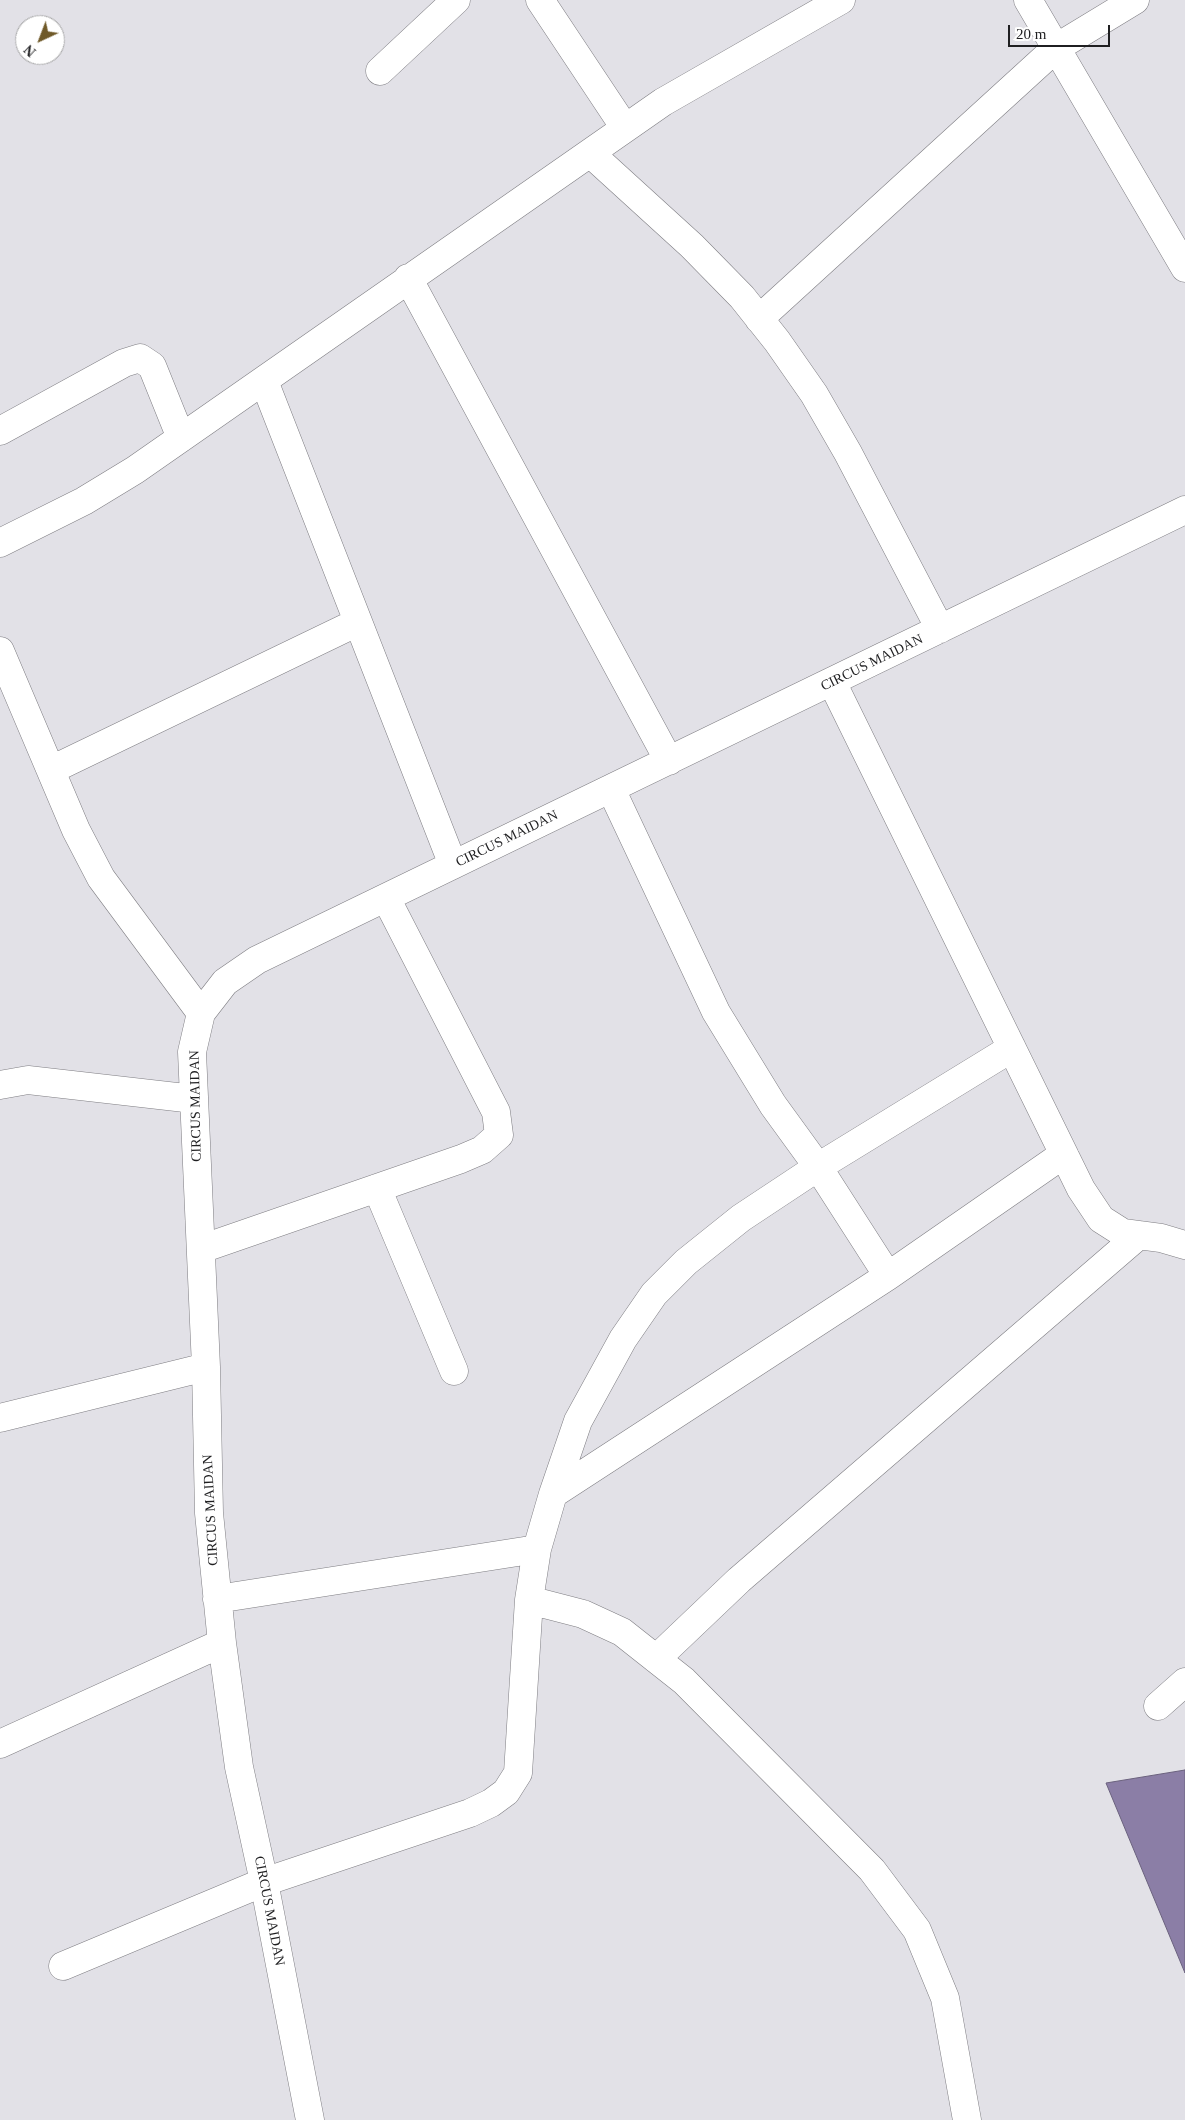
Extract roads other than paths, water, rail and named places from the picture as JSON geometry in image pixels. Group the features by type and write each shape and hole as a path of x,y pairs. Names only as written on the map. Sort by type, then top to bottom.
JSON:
{"street":[{"path":"380,71 456,0"},
{"path":"540,0 625,128"},
{"path":"0,543 84,501 135,470 663,102 841,0"},
{"path":"1028,0 1185,268"},
{"path":"760,319 1056,48 1135,0"},
{"path":"591,154 692,246 742,297 777,342 814,394 843,444 940,629"},
{"path":"408,278 669,761"},
{"path":"0,431 124,363 140,358 152,366 181,438"},
{"path":"264,381 453,865"},
{"name":"CIRCUS MAIDAN","path":"310,2120 264,1882 239,1767 222,1643 208,1513 206,1367 192,1052 201,1013 225,982 257,960 1185,510"},
{"path":"51,770 358,622"},
{"path":"0,651 76,830 102,878 201,1013"},
{"path":"832,682 1081,1189 1100,1219 1123,1233 1161,1238 1185,1245"},
{"path":"611,789 716,1012 773,1105 818,1167 888,1276"},
{"path":"201,1249 482,1150 500,1135 496,1112 386,898"},
{"path":"63,1966 264,1882 470,1813 492,1803 506,1792 518,1773 529,1600 537,1549 553,1494 578,1421 623,1339 654,1294 686,1262 720,1235 818,1167 1012,1048"},
{"path":"0,1085 28,1080 194,1099"},
{"path":"553,1494 888,1276 1064,1154"},
{"path":"377,1188 454,1371"},
{"path":"656,1659 739,1580 1139,1235"},
{"path":"0,1418 206,1367"},
{"path":"217,1599 537,1549"},
{"path":"529,1600 583,1614 622,1632 684,1681 729,1724 872,1870 917,1930 944,1998 966,2120"},
{"path":"0,1744 222,1643"},
{"path":"1158,1706 1185,1682"}]}
